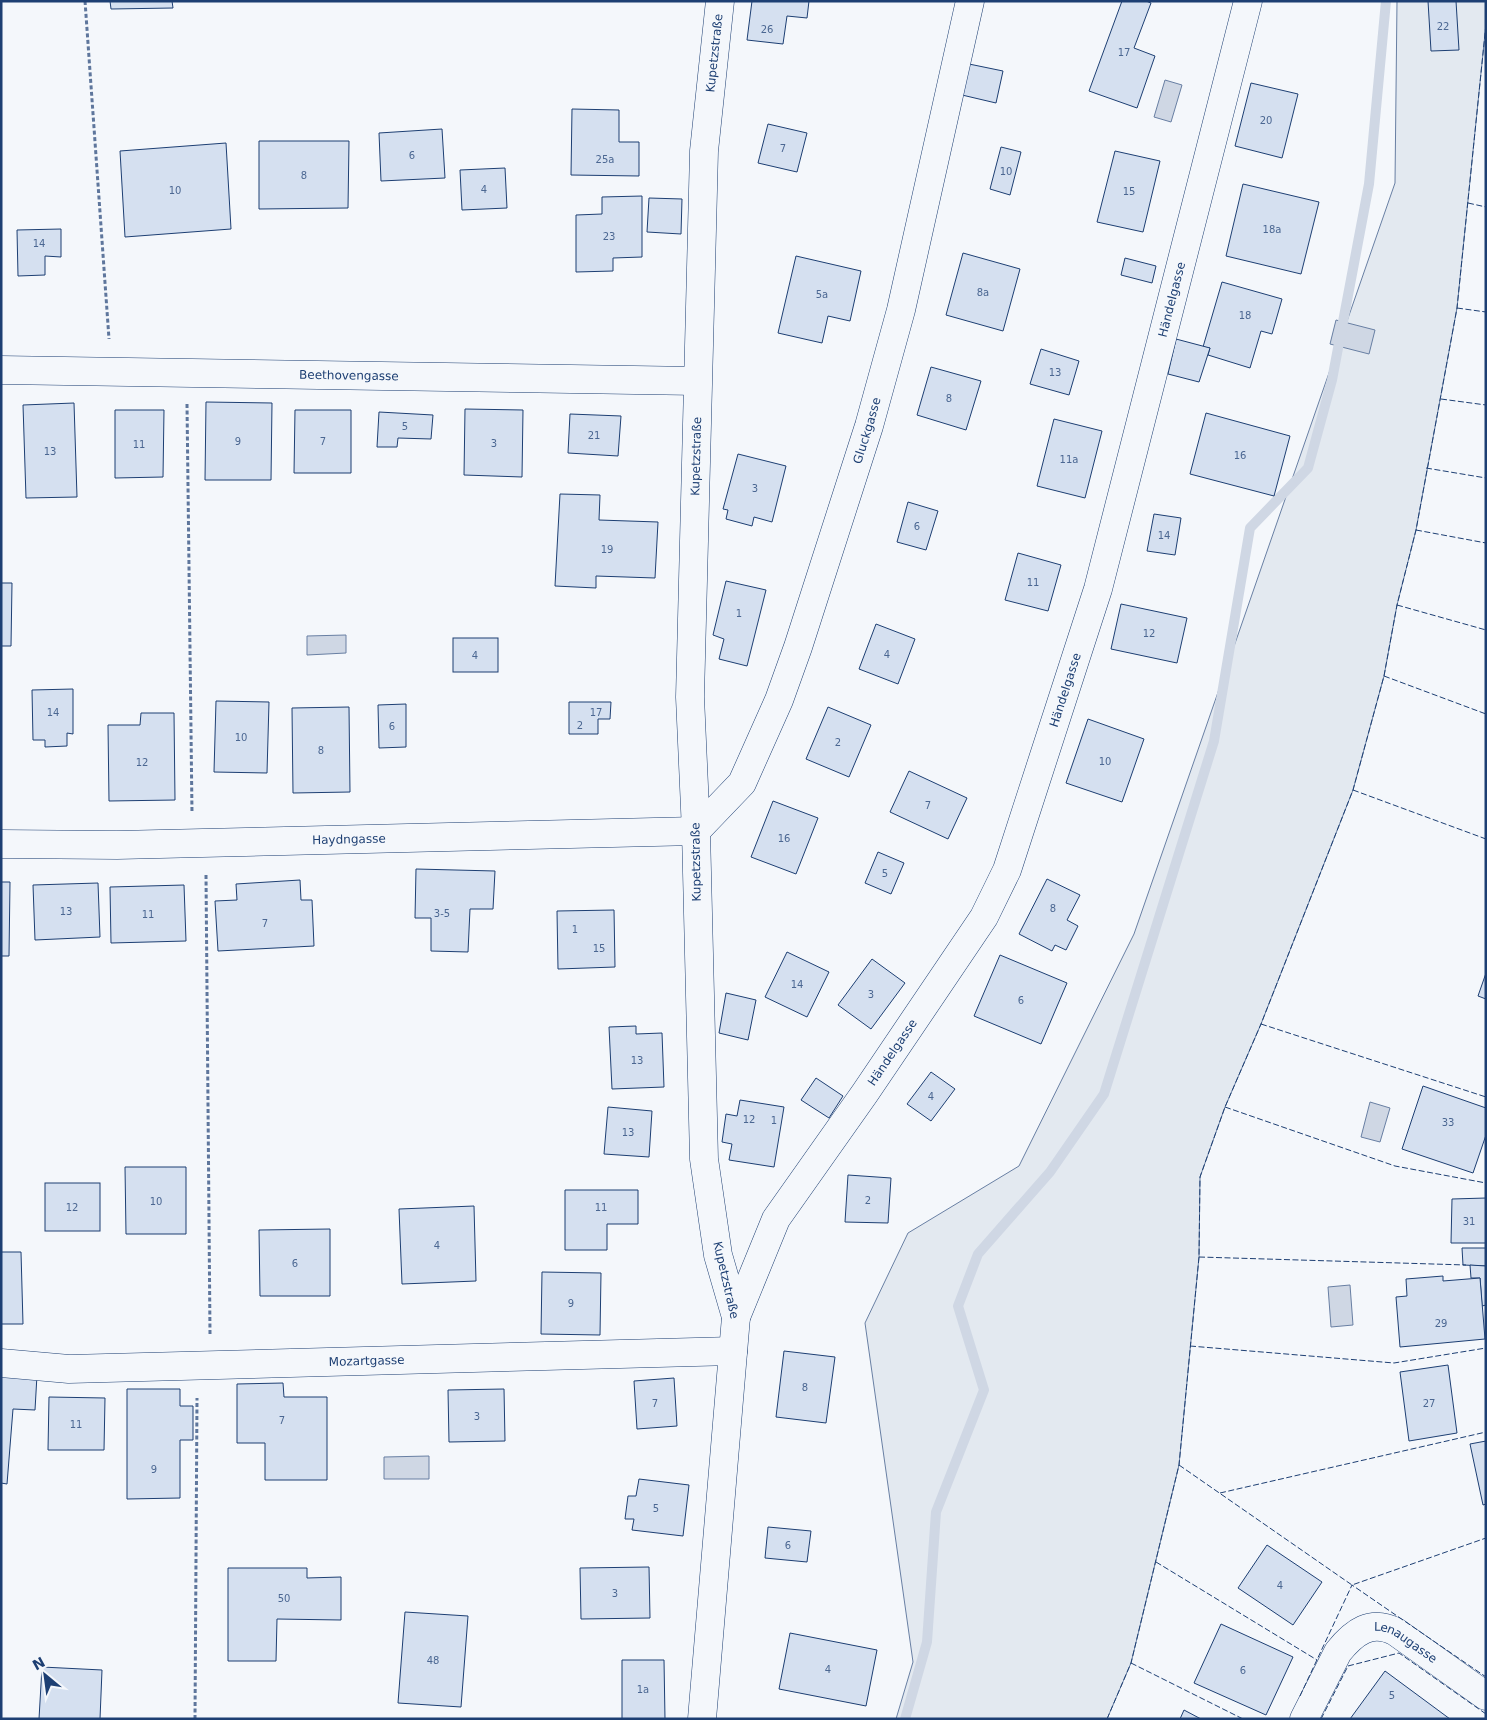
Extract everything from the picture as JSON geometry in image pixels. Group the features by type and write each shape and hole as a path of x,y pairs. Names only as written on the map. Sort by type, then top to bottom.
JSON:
{"street":[{"name":"Kupetzstraße","path":"702,1719 736,1317 718,1255 704,1159 696,831 690,697 704,151 720,1"},
{"name":"Gluckgasse","path":"696,831 742,783 779,700 798,647 870,426 901,310 970,1"},
{"name":"Händelgasse","path":"736,1317 776,1219 865,1093 984,917 1007,870 1098,589 1248,1"},
{"name":"Beethovengasse","path":"1,370 697,382"},
{"name":"Haydngasse","path":"1,844 117,845 696,831"},
{"name":"Mozartgasse","path":"1,1363 69,1368 733,1351"},
{"name":"Lenaugasse","path":"1304,1719 1345,1642 1366,1628 1379,1626 1387,1627 1396,1632 1486,1696"}],"path":[{"path":"85,1 111,372"},
{"path":"187,373 199,842 204,1365 195,1719"}],"shaded area":[{"path":"1397,1 1486,1 1486,24 1457,308 1416,530 1397,605 1384,676 1353,790 1261,1024 1225,1107 1200,1177 1199,1257 1179,1465 1131,1663 1107,1719 896,1719 913,1662 865,1323 908,1233 1019,1166 1134,934 1395,183"},
{"path":"1165,80 1182,85 1171,122 1154,117"},
{"path":"1336,320 1375,330 1369,354 1330,344"},
{"path":"346,635 346,653 307,655 307,636"},
{"path":"1370,1102 1390,1108 1380,1142 1361,1137"},
{"path":"1350,1285 1353,1325 1331,1327 1328,1287"},
{"path":"429,1456 429,1479 384,1479 384,1457"}],"building":[{"path":"110,1 172,1 173,8 111,9"},
{"path":"752,1 809,1 807,18 787,16 783,44 747,40"},
{"path":"1122,1 1146,1 1151,3 1134,48 1155,56 1137,108 1089,91"},
{"path":"1428,1 1456,1 1459,50 1431,51"},
{"path":"969,64 1003,71 996,103 962,95"},
{"path":"1251,83 1298,94 1282,158 1235,146"},
{"path":"572,109 619,110 619,142 639,142 639,176 571,175"},
{"path":"768,124 807,133 797,172 758,163"},
{"path":"442,129 445,178 381,181 379,133"},
{"path":"259,141 349,141 348,208 259,209"},
{"path":"226,143 231,229 125,237 120,151"},
{"path":"1001,147 1021,152 1010,195 990,189"},
{"path":"1115,151 1160,161 1143,232 1097,222"},
{"path":"505,168 507,208 462,210 460,170"},
{"path":"1243,184 1319,202 1301,274 1226,256"},
{"path":"642,196 642,257 613,258 613,271 576,272 576,215 602,214 602,197"},
{"path":"649,198 682,199 681,234 647,232"},
{"path":"61,229 61,257 45,256 45,275 18,276 17,230"},
{"path":"963,253 1020,269 1003,331 946,315"},
{"path":"796,256 861,271 850,321 828,316 822,343 778,333"},
{"path":"1125,258 1156,266 1152,283 1121,275"},
{"path":"1222,282 1282,299 1272,334 1261,331 1250,368 1208,355 1210,348 1203,347"},
{"path":"1176,339 1210,348 1199,382 1168,374"},
{"path":"1041,349 1079,361 1069,395 1030,384"},
{"path":"931,367 981,381 966,430 917,415"},
{"path":"206,402 272,403 271,480 205,480"},
{"path":"74,403 77,497 26,498 23,405"},
{"path":"465,409 523,410 522,477 464,475"},
{"path":"115,410 164,410 163,477 115,478"},
{"path":"295,410 351,410 351,473 294,473"},
{"path":"379,412 433,415 431,439 398,438 397,447 377,447"},
{"path":"1206,413 1290,436 1274,496 1190,474"},
{"path":"570,414 621,416 618,456 568,453"},
{"path":"1054,419 1102,431 1085,498 1037,486"},
{"path":"738,454 786,466 772,522 754,517 752,526 726,519 728,510 723,509"},
{"path":"560,494 600,495 599,520 658,522 655,578 596,576 596,588 555,586"},
{"path":"908,502 938,511 926,550 897,542"},
{"path":"1154,514 1181,518 1175,555 1147,551"},
{"path":"1018,553 1061,565 1048,611 1005,600"},
{"path":"726,581 766,590 747,666 719,659 724,639 713,635"},
{"path":"1,583 12,583 11,646 1,646"},
{"path":"1121,604 1187,618 1177,663 1111,649"},
{"path":"876,624 915,639 898,684 859,669"},
{"path":"453,638 498,638 498,672 453,672"},
{"path":"73,689 73,734 67,733 67,746 45,747 45,740 33,740 32,690"},
{"path":"216,701 269,702 267,773 214,772"},
{"path":"569,702 611,702 610,719 598,719 598,734 569,734"},
{"path":"406,704 406,747 379,748 378,705"},
{"path":"349,707 350,792 293,793 292,708"},
{"path":"828,707 871,725 849,777 806,759"},
{"path":"141,713 174,713 175,800 109,801 108,725 140,725"},
{"path":"1088,719 1144,739 1122,802 1066,783"},
{"path":"909,771 967,798 948,839 890,812"},
{"path":"773,801 818,818 796,874 751,857"},
{"path":"878,852 904,863 891,894 865,883"},
{"path":"416,869 495,871 493,909 470,909 468,952 431,951 431,918 415,918"},
{"path":"1047,879 1080,895 1067,920 1078,926 1066,950 1055,945 1052,951 1019,934"},
{"path":"300,880 301,900 312,900 314,946 218,951 215,901 237,900 236,884"},
{"path":"1,882 10,882 9,956 1,956"},
{"path":"98,883 100,937 35,940 33,885"},
{"path":"184,885 186,941 111,943 110,887"},
{"path":"614,910 615,967 558,969 557,911"},
{"path":"787,952 829,972 807,1017 765,997"},
{"path":"1000,955 1067,983 1041,1044 974,1016"},
{"path":"872,959 905,983 871,1029 838,1005"},
{"path":"1486,973 1486,999 1478,996"},
{"path":"726,993 756,1000 748,1040 719,1033"},
{"path":"636,1026 636,1034 662,1033 664,1087 612,1089 609,1027"},
{"path":"931,1072 955,1089 931,1121 907,1104"},
{"path":"816,1078 843,1096 829,1118 801,1100"},
{"path":"1423,1086 1486,1108 1486,1135 1473,1173 1402,1149"},
{"path":"740,1100 784,1107 774,1167 729,1160 732,1144 722,1142 726,1114 737,1116"},
{"path":"608,1107 652,1111 649,1157 604,1154"},
{"path":"125,1167 186,1167 186,1234 126,1234"},
{"path":"848,1175 891,1178 888,1223 845,1222"},
{"path":"45,1183 100,1183 100,1231 45,1231"},
{"path":"565,1190 638,1190 638,1224 607,1224 607,1250 565,1250"},
{"path":"1486,1198 1486,1243 1451,1243 1452,1199"},
{"path":"474,1206 476,1281 402,1284 399,1209"},
{"path":"330,1229 330,1296 260,1296 259,1230"},
{"path":"1462,1248 1486,1248 1486,1266 1463,1265"},
{"path":"1,1252 21,1252 23,1324 1,1324"},
{"path":"1470,1265 1486,1266 1486,1305 1482,1306 1480,1278 1471,1278"},
{"path":"542,1272 601,1273 600,1335 541,1334"},
{"path":"1443,1276 1443,1281 1480,1278 1485,1339 1400,1347 1396,1297 1407,1296 1406,1279"},
{"path":"784,1351 835,1357 826,1423 776,1417"},
{"path":"1448,1365 1457,1433 1409,1441 1400,1372"},
{"path":"1,1374 37,1375 35,1410 13,1409 7,1484 1,1483"},
{"path":"674,1378 677,1426 637,1429 634,1381"},
{"path":"283,1383 284,1397 327,1397 327,1480 265,1480 265,1443 237,1443 237,1384"},
{"path":"127,1389 180,1389 180,1406 193,1406 193,1440 180,1440 180,1498 127,1499"},
{"path":"504,1389 505,1441 449,1442 448,1390"},
{"path":"49,1397 105,1398 104,1450 48,1450"},
{"path":"1486,1441 1486,1504 1483,1505 1470,1444"},
{"path":"639,1479 689,1485 683,1536 632,1530 634,1519 625,1519 628,1496 636,1496"},
{"path":"768,1527 811,1531 807,1562 765,1558"},
{"path":"1267,1545 1322,1582 1293,1625 1238,1588"},
{"path":"649,1567 650,1618 581,1619 580,1568"},
{"path":"228,1568 307,1568 307,1578 341,1577 341,1620 277,1619 276,1661 228,1661"},
{"path":"405,1612 468,1616 461,1707 398,1703"},
{"path":"1221,1624 1293,1657 1266,1715 1194,1683"},
{"path":"790,1633 877,1650 866,1706 779,1689"},
{"path":"622,1660 664,1660 665,1719 622,1719"},
{"path":"42,1667 102,1670 100,1719 39,1719"},
{"path":"1385,1671 1450,1719 1350,1719"},
{"path":"1184,1710 1201,1719 1180,1719"}],"waterway":[{"path":"905,1719 927,1642 936,1512 984,1390 958,1306 978,1254 1050,1172 1104,1094 1214,741 1250,528 1308,468 1332,380 1369,184 1386,1"}],"fence":[{"path":"1107,1719 1131,1663 1179,1465 1199,1257 1200,1177 1225,1107 1261,1024 1353,790 1384,676 1397,605 1416,530 1457,308 1486,24"},
{"path":"1468,203 1486,207"},
{"path":"1457,308 1486,312"},
{"path":"1441,399 1486,405"},
{"path":"1426,468 1486,478"},
{"path":"1416,530 1486,543"},
{"path":"1397,605 1486,630"},
{"path":"1384,676 1486,714"},
{"path":"1353,790 1486,839"},
{"path":"1261,1024 1486,1097"},
{"path":"1225,1107 1395,1166 1486,1183"},
{"path":"1199,1257 1466,1265"},
{"path":"1190,1346 1394,1363 1486,1348"},
{"path":"1220,1493 1486,1432"},
{"path":"1179,1465 1352,1585 1486,1538"},
{"path":"1156,1562 1317,1660"},
{"path":"1300,1696 1352,1585 1486,1677"},
{"path":"1321,1719 1348,1666 1399,1653 1486,1714"},
{"path":"1131,1663 1243,1719"}]}
